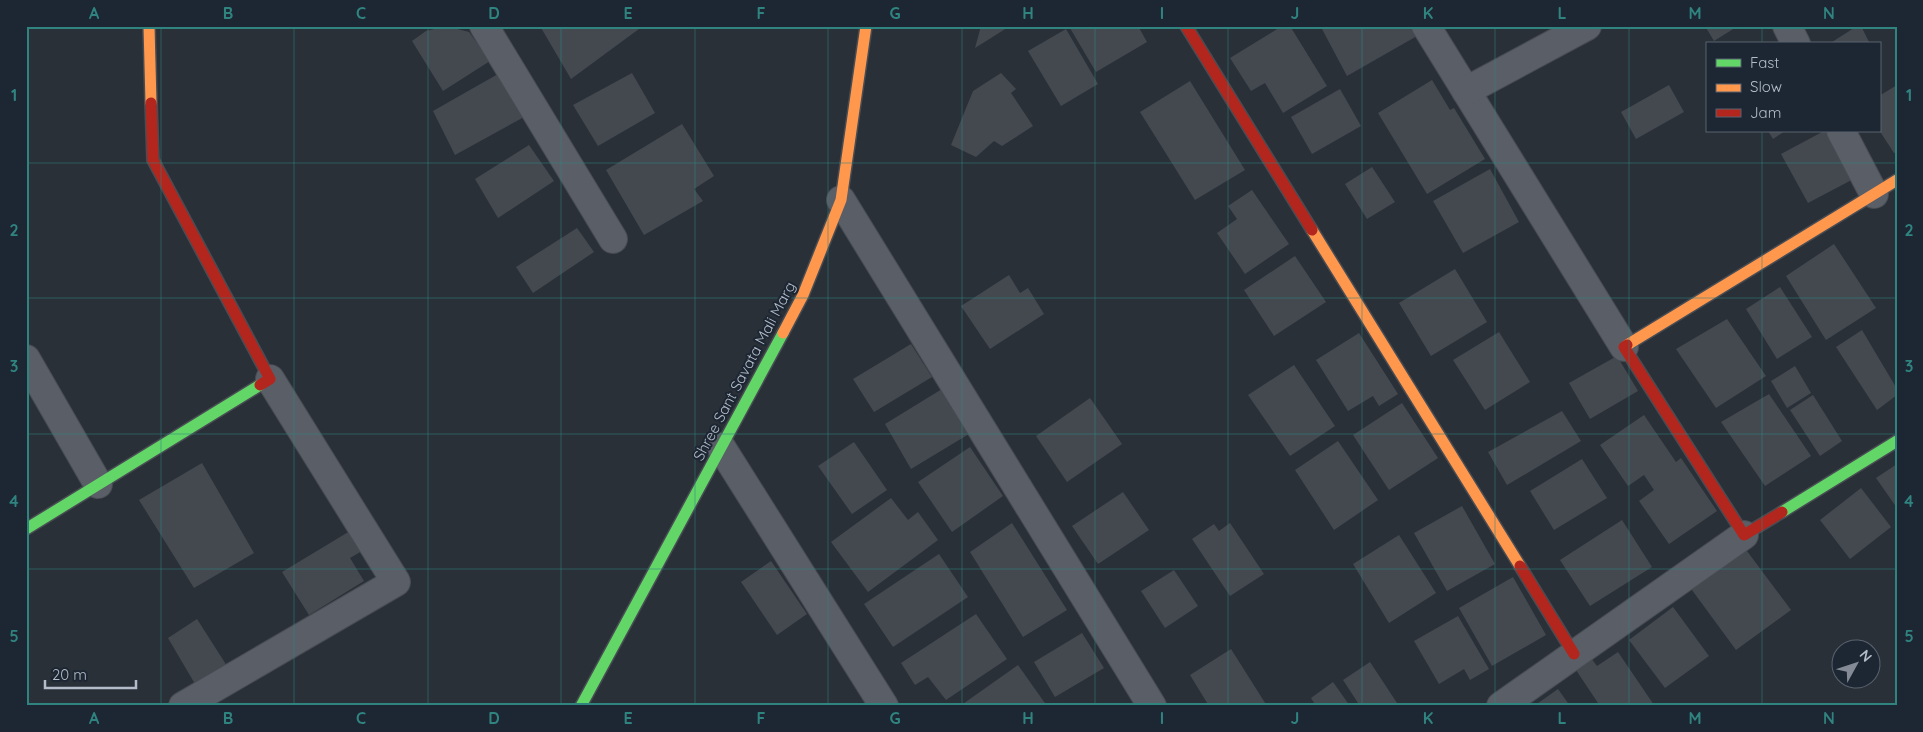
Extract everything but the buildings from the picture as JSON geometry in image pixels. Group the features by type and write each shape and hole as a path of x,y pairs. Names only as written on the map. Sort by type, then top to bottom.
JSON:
{"street":[{"path":"149,26 153,160 270,379 396,582 183,706"},
{"path":"484,26 613,239"},
{"name":"Shree Sant Savata Mali Marg","path":"581,706 803,295 841,200 866,26"},
{"path":"1186,26 1574,654"},
{"path":"1426,26 1624,347 1744,535"},
{"path":"1466,91 1587,26"},
{"path":"1787,26 1795,42"},
{"path":"1842,132 1874,194"},
{"path":"1624,347 1897,180"},
{"path":"841,200 1152,706"},
{"path":"26,358 98,484"},
{"path":"26,529 270,379"},
{"path":"1501,706 1744,535 1897,441"},
{"path":"721,448 884,706"}],"traffic: fast":[{"path":"581,706 783,333"},
{"path":"26,529 260,385"},
{"path":"1782,512 1897,441"}],"traffic: slow":[{"path":"149,26 151,103"},
{"path":"783,333 803,295 841,200 866,26"},
{"path":"1627,345 1897,180"},
{"path":"1312,230 1520,566"}],"traffic: jam":[{"path":"1186,26 1312,230"},
{"path":"151,103 153,160 270,379 260,385"},
{"path":"1627,345 1624,347 1744,535 1782,512"},
{"path":"1520,566 1574,654"}]}
